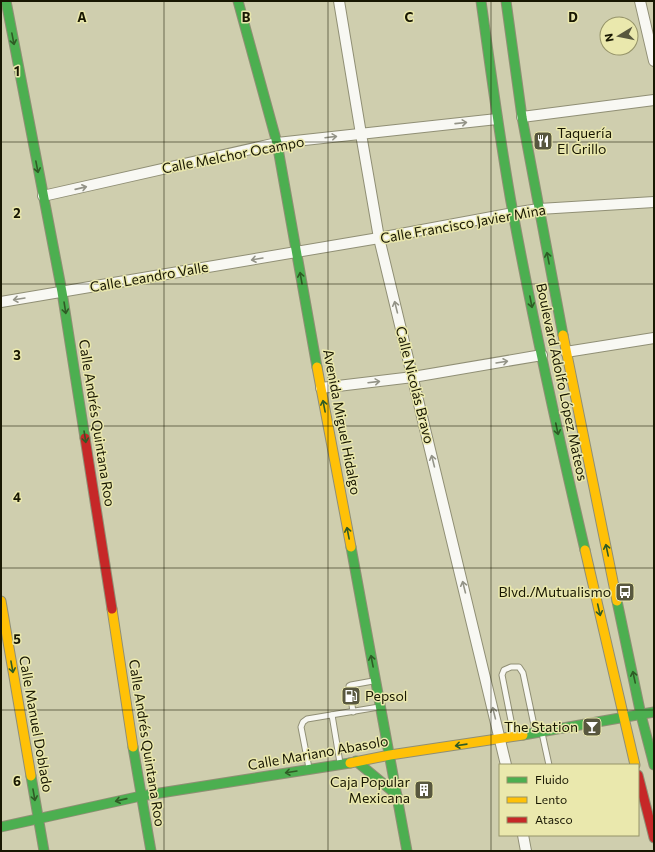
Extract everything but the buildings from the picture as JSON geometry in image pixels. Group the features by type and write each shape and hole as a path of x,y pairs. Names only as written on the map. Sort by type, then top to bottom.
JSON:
{"main road":[{"name":"Calle Andrés Quintana Roo","path":"6,1 62,292 141,796 151,851"},
{"name":"Avenida Miguel Hidalgo","path":"238,1 277,143 407,851"},
{"name":"Boulevard Adolfo López Mateos","path":"481,1 497,119 542,355 567,473 635,764"},
{"name":"Boulevard Adolfo López Mateos","path":"506,1 522,117 566,352 642,715 654,765"},
{"name":"Calle Manuel Doblado","path":"1,601 44,851"},
{"name":"Calle Mariano Abasolo","path":"1,827 141,796 340,765 390,755 514,737 654,712"},
{"path":"356,762 397,795"},
{"path":"639,780 654,838"}],"street":[{"name":"Calle Nicolás Bravo","path":"339,1 379,238 506,764"},
{"path":"640,1 654,61"},
{"path":"522,117 654,100"},
{"name":"Calle Melchor Ocampo","path":"43,196 277,143 497,119"},
{"name":"Calle Francisco Javier Mina","path":"296,252 539,209 654,202"},
{"name":"Calle Leandro Valle","path":"1,302 296,252"},
{"path":"566,352 654,338"},
{"path":"321,388 413,376 542,355"},
{"path":"523,836 526,851"}],"lane":[{"path":"514,737 502,675 504,670 511,667 519,667 523,673 549,764"},
{"path":"349,688 351,685 376,680"},
{"path":"352,705 353,712"},
{"path":"309,769 301,727 302,722 307,719 381,707"},
{"path":"332,715 340,765"}],"traffic: fast":[{"path":"6,1 62,292 85,438"},
{"path":"238,1 277,143 317,367"},
{"path":"481,1 508,187 529,298 585,550"},
{"path":"506,1 522,117 563,335"},
{"path":"351,547 407,851"},
{"path":"617,601 641,715 654,765"},
{"path":"523,735 654,712"},
{"path":"133,747 151,851"},
{"path":"356,761 397,795"},
{"path":"1,827 141,796 350,763"},
{"path":"31,776 44,851"}],"traffic: slow":[{"path":"563,335 617,601"},
{"path":"317,367 351,547"},
{"path":"585,550 635,764"},
{"path":"1,601 31,776"},
{"path":"112,609 133,747"},
{"path":"350,763 390,755 523,735"}],"traffic: jam":[{"path":"85,438 112,609"},
{"path":"639,779 654,838"}],"place":[{"name":"Taquería El Grillo","path":"543,141"},
{"name":"Blvd./Mutualismo","path":"625,592"},
{"name":"Pepsol","path":"351,696"},
{"name":"The Station","path":"592,727"},
{"name":"Caja Popular Mexicana","path":"424,790"}]}
